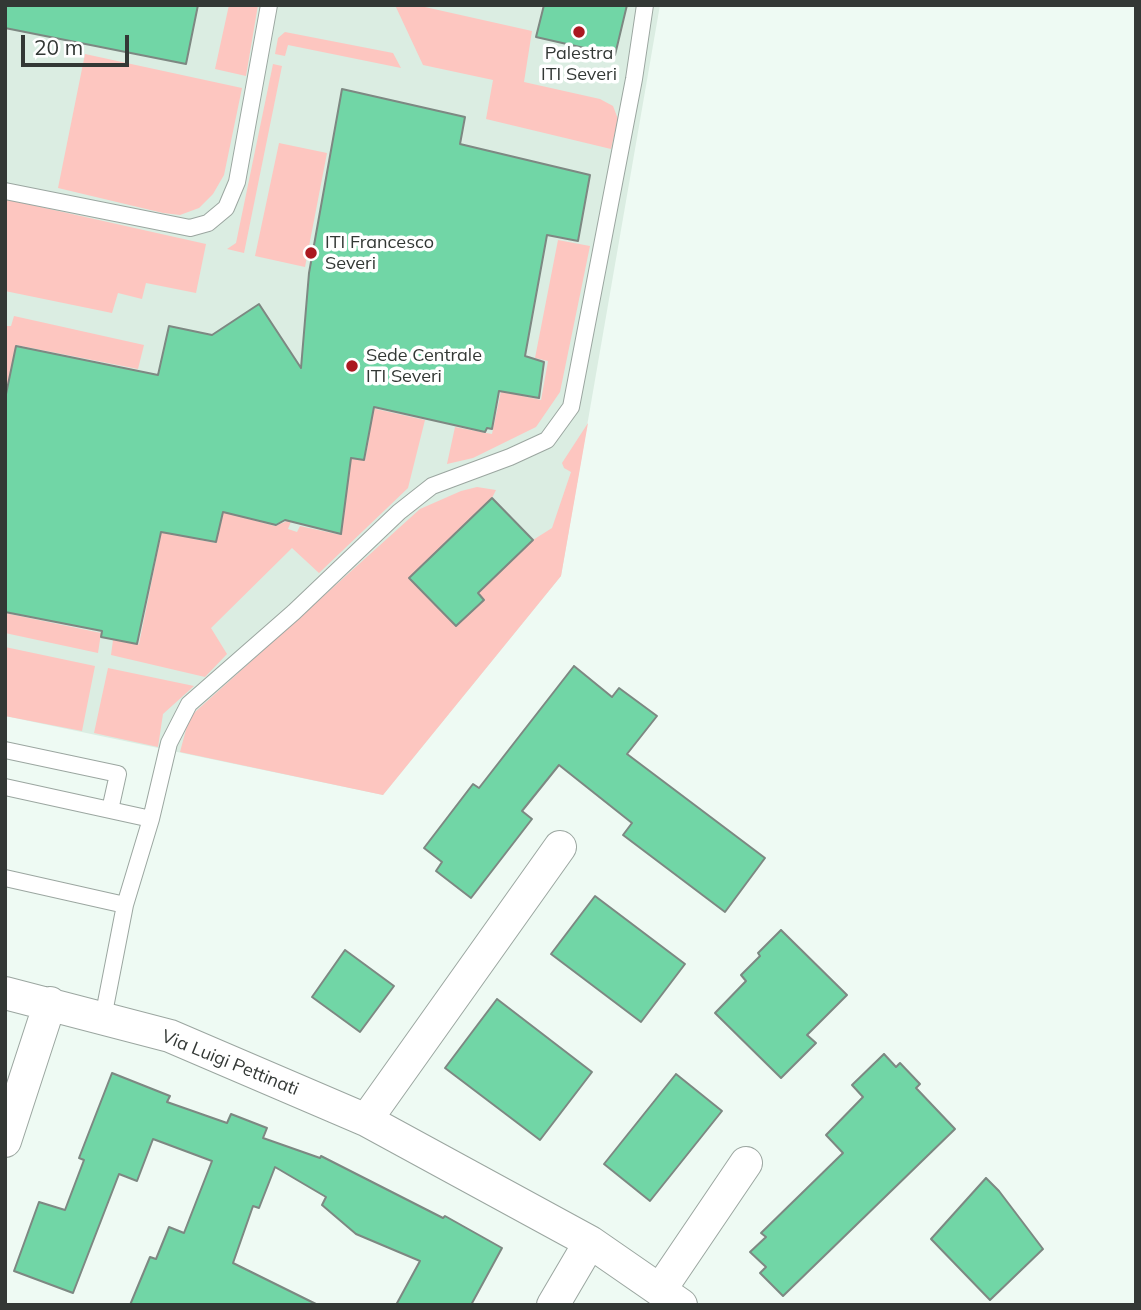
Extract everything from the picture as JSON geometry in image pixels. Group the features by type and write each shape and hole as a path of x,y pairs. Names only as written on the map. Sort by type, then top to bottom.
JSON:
{"street":[{"path":"366,1121 560,847"},
{"name":"Via Luigi Pettinati","path":"5,993 170,1036 366,1121 590,1242 671,1298 746,1163"},
{"path":"5,1141 50,1003"},
{"path":"553,1305 590,1242"}],"lane":[{"path":"5,191 190,228 208,223 226,208 237,182 268,5"},
{"path":"103,1018 125,905 151,819 169,743 189,704 294,612 399,512 432,486 547,440 571,407 634,79 645,5"},
{"path":"5,750 118,774 110,810"},
{"path":"5,787 151,819"},
{"path":"5,878 125,905"}],"shaded area":[{"name":"ITI Francesco Severi","path":"5,5 660,5 561,576 383,795 5,716"},
{"path":"229,5 258,5 246,76 215,69"},
{"path":"395,5 416,5 532,31 524,82 600,99 613,106 618,119 611,149 486,119 493,80 423,65"},
{"path":"285,32 393,53 401,68 288,45 285,56 275,54 278,38"},
{"path":"85,54 242,88 224,175 213,194 199,208 180,215 163,213 58,188"},
{"path":"273,64 282,66 244,253 227,249 236,243"},
{"path":"279,143 327,153 305,267 255,256"},
{"path":"5,199 206,244 196,293 146,283 142,299 118,293 112,313 5,291"},
{"path":"558,240 590,246 560,392 536,427 473,458 447,464 455,427 492,434 501,391 541,400 548,361 535,358"},
{"path":"14,316 144,345 138,369 16,345 5,396 5,328 11,326"},
{"path":"367,407 425,420 408,488 319,573 292,548 211,628 227,654 205,677 111,655 113,640 139,644 163,525 197,504 194,539 216,543 225,506 237,508 245,518 275,526 292,519 288,529 297,532 300,526 341,535 351,459 365,460 369,439"},
{"path":"588,423 561,576 383,795 180,752 188,722 195,712 420,509 477,487 496,490 492,498 410,578 456,626 484,600 461,575 490,582 533,540 552,528 571,472 564,468 562,463"},
{"path":"5,613 101,633 98,653 5,633"},
{"path":"5,647 95,666 82,731 5,716"},
{"path":"108,668 194,686 163,714 158,747 94,733"}],"building":[{"path":"5,5 198,5 186,64 5,28"},
{"name":"Palestra ITI Severi","path":"544,5 627,5 615,55 536,37"},
{"name":"Sede Centrale ITI Severi","path":"342,89 465,117 460,144 590,175 578,241 547,235 525,356 544,362 539,398 499,391 492,429 487,428 485,432 374,407 364,460 351,458 341,534 285,520 276,525 223,512 216,542 161,532 137,644 101,637 102,631 5,612 5,399 16,346 158,375 169,326 212,335 259,304 301,368 309,273"},
{"path":"492,498 533,540 478,593 484,600 456,626 409,578"},
{"path":"574,666 612,697 619,688 657,716 627,754 765,858 725,912 623,835 632,823 559,765 522,811 532,819 471,898 436,871 442,862 424,848 473,784 479,788"},
{"path":"595,896 685,964 641,1022 551,954"},
{"path":"781,930 847,995 807,1035 816,1043 781,1078 715,1013 746,981 741,975"},
{"path":"345,950 394,986 360,1032 312,997"},
{"path":"497,999 592,1072 540,1140 445,1068"},
{"path":"884,1054 896,1067 900,1063 920,1084 916,1088 955,1129 783,1296 760,1273 766,1267 750,1252 766,1237 761,1233 843,1153 826,1135 863,1097 852,1085"},
{"path":"112,1073 170,1096 167,1102 227,1123 231,1114 267,1128 263,1138 320,1158 321,1156 443,1218 445,1216 502,1248 471,1305 396,1305 420,1261 356,1234 322,1205 326,1197 275,1167 259,1208 253,1206 233,1263 318,1305 130,1305 150,1257 156,1259 169,1227 184,1233 212,1161 153,1139 137,1181 119,1174 73,1293 14,1271 39,1202 65,1210 84,1160 79,1158"},
{"path":"676,1074 722,1111 650,1201 604,1164"},
{"path":"986,1178 1043,1249 990,1300 931,1239"}],"place":[{"name":"Palestra ITI Severi","path":"579,32"},
{"name":"ITI Francesco Severi","path":"311,253"},
{"name":"Sede Centrale ITI Severi","path":"352,366"}]}
